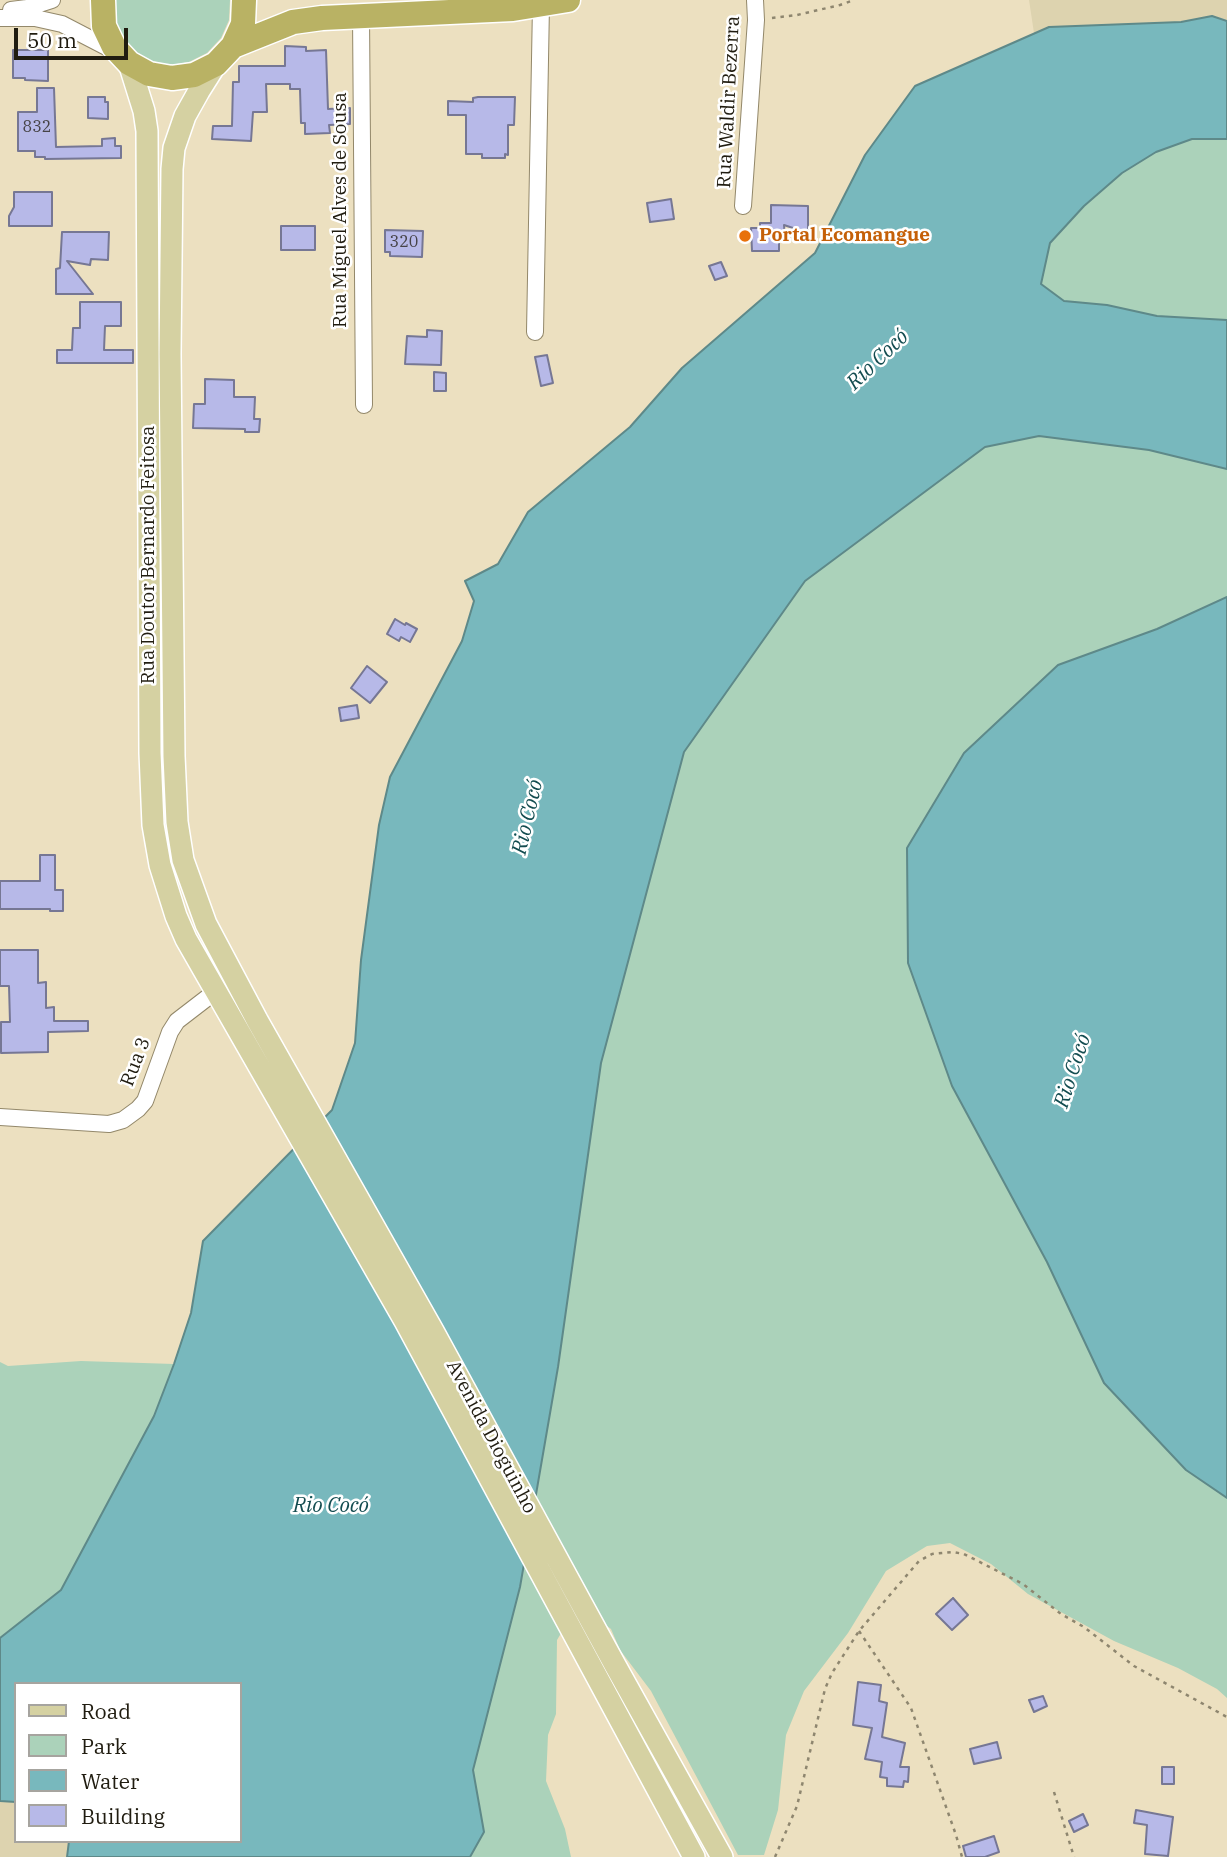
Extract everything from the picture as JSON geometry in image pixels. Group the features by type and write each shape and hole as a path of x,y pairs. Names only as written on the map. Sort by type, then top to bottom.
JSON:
{"highway":[{"path":"103,0 104,26 114,47 126,60 149,74 172,78 194,75 225,55 293,22 360,15 513,9 568,0"},
{"path":"225,55 243,24 244,0"}],"main road":[{"name":"Rua Doutor Bernardo Feitosa","path":"225,55 199,90 185,116 174,148 172,169 170,354 174,756 177,821 183,860 197,903 247,1025"},
{"name":"Rua Doutor Bernardo Feitosa","path":"126,60 144,111 147,131 150,752 153,825 160,865 186,939 216,992 247,1025"},
{"name":"Avenida Dioguinho","path":"247,1025 405,1321 606,1670 722,1857"},
{"name":"Avenida Dioguinho","path":"606,1670 694,1857"}],"street":[{"path":"0,11 27,8 52,0"},
{"name":"Rua Waldir Bezerra","path":"743,206 756,20 755,0"},
{"path":"536,332 541,5"},
{"name":"Rua Miguel Alves de Sousa","path":"360,15 364,405"},
{"path":"0,18 34,18 62,24 126,60"},
{"name":"Rua 3","path":"0,1117 109,1124 123,1120 145,1101 170,1032 177,1021 216,992"}],"path":[{"path":"756,20 797,15 854,0"},
{"path":"775,1857 797,1805 825,1689 832,1673 859,1631 919,1561 933,1554 964,1554 1023,1584 1134,1666 1227,1717"},
{"path":"859,1631 911,1708 957,1835 962,1857"},
{"path":"1054,1792 1074,1857"}],"green space":[{"path":"114,0 230,0 229,20 221,38 207,53 189,62 171,65 152,61 136,52 123,39 115,22"},
{"path":"1192,139 1227,139 1227,320 1157,316 1107,305 1064,301 1041,285 1050,243 1084,206 1122,173 1156,152"},
{"path":"1038,436 1149,450 1227,469 1227,597 1157,629 964,753 907,848 908,963 1104,1383 1186,1470 1227,1498 1227,1698 1217,1689 1178,1668 1114,1641 1028,1594 991,1564 950,1543 927,1546 886,1571 848,1633 804,1691 786,1735 778,1810 764,1855 738,1855 651,1691 620,1650 611,1629 592,1615 569,1620 557,1640 556,1714 548,1735 546,1781 565,1829 571,1857 470,1857 484,1832 473,1771 520,1587 558,1367 601,1063 684,752 805,581 985,447"},
{"path":"81,1361 174,1364 154,1416 61,1590 0,1638 0,1362 8,1366"}],"sand":[{"path":"1029,0 1227,0 1227,21 1212,16 1181,22 1049,27 1034,33"},
{"path":"0,1801 14,1802 14,1843 69,1843 67,1857 0,1857"}],"water":[{"name":"Rio Cocó","path":"1212,16 1227,21 1227,139 1192,139 1156,152 1122,173 1084,206 1050,243 1041,284 1064,301 1107,305 1157,316 1227,320 1227,469 1149,450 1039,436 985,447 805,581 684,752 601,1063 558,1367 520,1587 473,1770 484,1832 470,1857 67,1857 69,1843 242,1843 242,1682 14,1682 14,1802 0,1801 0,1638 61,1590 154,1416 191,1313 203,1241 332,1110 355,1043 361,960 379,825 390,777 462,641 474,601 465,581 498,564 528,512 630,427 682,368 815,253 865,155 915,86 1049,27 1181,22"},
{"name":"Rio Cocó","path":"1227,597 1227,1498 1186,1470 1104,1383 1047,1262 952,1086 908,963 907,848 964,753 1058,665 1157,629"}],"building":[{"path":"285,46 306,47 306,51 326,50 328,109 350,108 350,124 329,125 330,133 305,134 305,123 301,123 300,89 290,89 290,84 266,84 267,112 253,112 251,141 212,139 213,126 232,126 233,82 239,82 239,66 285,66"},
{"path":"13,50 48,50 48,81 13,78"},
{"path":"37,88 54,88 56,147 102,146 102,139 115,138 115,146 121,146 121,158 45,159 35,157 35,151 18,151 18,112 37,112"},
{"path":"88,97 105,97 105,102 108,102 108,119 88,118"},
{"path":"515,97 514,125 508,125 508,155 505,154 505,158 482,158 482,154 466,154 466,115 448,115 448,101 473,102 473,98"},
{"path":"14,192 52,192 52,226 9,226 9,216 14,207"},
{"path":"671,199 674,219 650,222 647,203"},
{"path":"771,205 808,206 808,233 784,225 785,239 779,239 779,251 752,251 751,228 760,228 760,223 771,223"},
{"path":"281,226 315,226 315,250 281,250"},
{"path":"385,230 423,231 422,257 390,256 390,252 385,252"},
{"path":"62,232 109,232 108,260 91,259 90,265 67,261 93,294 56,294 56,269 60,268"},
{"path":"721,262 727,276 715,280 709,266"},
{"path":"80,302 121,302 121,326 105,326 104,350 133,350 133,363 57,363 57,350 72,350 73,328 80,328"},
{"path":"427,330 442,331 441,365 405,364 407,336 427,337"},
{"path":"547,355 553,383 541,386 535,357"},
{"path":"434,372 446,373 446,391 434,391"},
{"path":"205,379 234,380 234,397 255,397 254,419 260,419 259,432 245,432 245,429 193,428 194,404 205,404"},
{"path":"395,619 417,629 410,642 401,637 399,641 387,634"},
{"path":"367,666 387,682 370,703 351,688"},
{"path":"357,705 359,718 341,721 339,708"},
{"path":"40,855 55,855 55,890 63,890 63,911 0,909 0,881 40,881"},
{"path":"0,950 38,950 38,983 46,982 46,1008 54,1007 54,1021 88,1021 88,1031 48,1032 48,1052 1,1053 1,1022 10,1022 9,986 0,986"},
{"path":"953,1598 968,1615 952,1630 936,1614"},
{"path":"858,1682 881,1685 879,1701 887,1703 882,1737 905,1743 900,1767 909,1767 908,1782 904,1781 903,1787 887,1786 887,1778 880,1777 882,1762 865,1759 872,1728 853,1725"},
{"path":"1043,1696 1047,1706 1034,1712 1029,1700"},
{"path":"997,1742 1001,1758 974,1764 970,1749"},
{"path":"1162,1767 1174,1767 1174,1784 1162,1784"},
{"path":"1136,1810 1173,1817 1168,1856 1145,1854 1147,1825 1134,1823"},
{"path":"1083,1814 1088,1825 1074,1832 1069,1821"},
{"path":"994,1836 999,1852 985,1857 966,1857 963,1846"}],"place":[{"name":"Portal Ecomangue","path":"745,236"}]}
